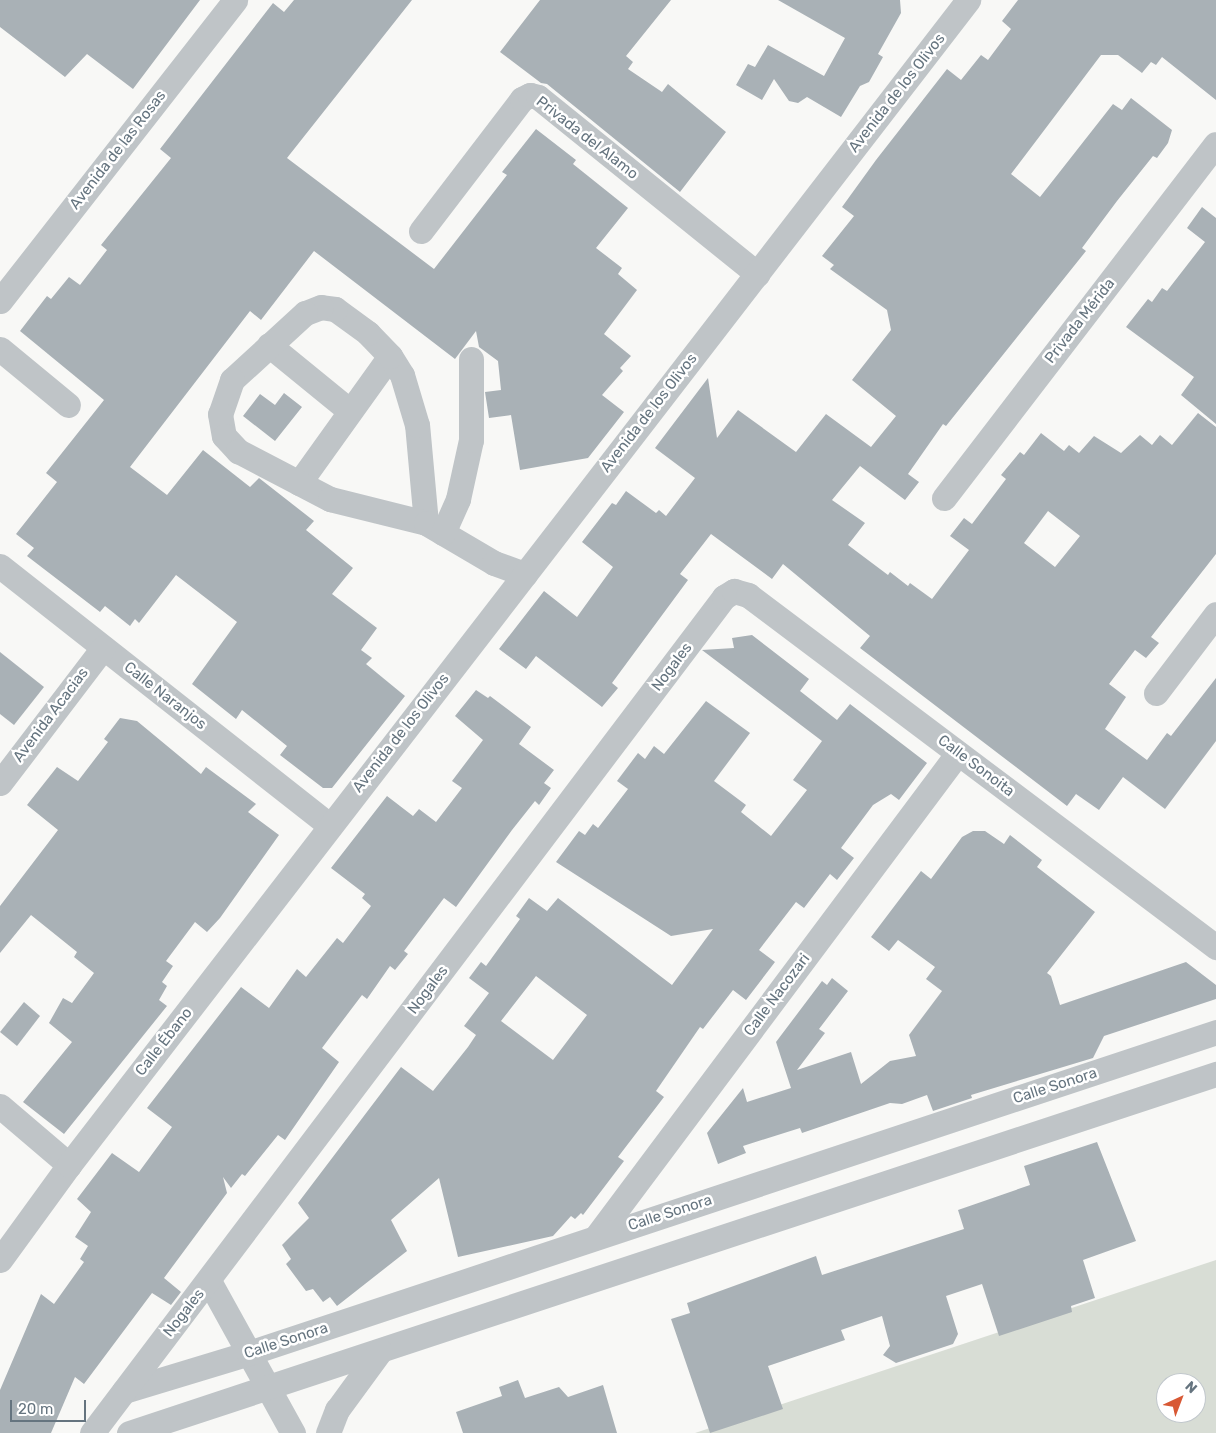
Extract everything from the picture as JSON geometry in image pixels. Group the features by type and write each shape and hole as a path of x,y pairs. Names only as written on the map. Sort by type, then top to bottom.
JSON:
{"street":[{"name":"Avenida de las Rosas","path":"0,301 235,0"},
{"name":"Avenida de los Olivos","path":"330,826 968,0"},
{"name":"Privada del Alamo","path":"421,231 522,98 530,95 538,97 757,274"},
{"name":"Privada Mérida","path":"944,498 1216,144"},
{"path":"434,528 417,425 402,376 390,356 368,333 335,309 321,308 305,313 232,380 220,414 224,436 238,451 330,499 434,528 494,563 524,574"},
{"path":"269,346 350,412"},
{"path":"0,349 68,405"},
{"path":"299,483 390,356"},
{"path":"434,528 458,499 471,440 471,359"},
{"name":"Calle Naranjos","path":"0,566 330,826"},
{"name":"Calle Sonoita","path":"734,591 748,595 1216,946"},
{"name":"Nogales","path":"92,1433 209,1281 724,597 734,591"},
{"path":"1156,693 1216,614"},
{"name":"Avenida Acacias","path":"0,783 103,648"},
{"name":"Calle Nacozari","path":"596,1237 958,753"},
{"name":"Calle Ébano","path":"0,1260 69,1165 330,826"},
{"name":"Calle Sonora","path":"124,1391 249,1354 1216,1032"},
{"path":"129,1433 1216,1074"},
{"path":"0,1106 69,1165"},
{"path":"209,1281 293,1433"},
{"path":"328,1433 337,1410 380,1351"}],"shaded area":[{"path":"1216,1260 1216,1433 695,1433"}],"building":[{"path":"0,0 200,0 133,89 87,54 65,77 0,27"},
{"path":"294,0 412,0 287,158 434,269 507,175 502,172 536,129 576,160 573,164 628,208 596,248 622,268 618,274 637,290 604,334 631,356 620,368 623,371 602,395 624,412 588,458 520,470 511,415 489,418 485,392 501,390 498,361 479,347 476,331 455,359 314,251 261,320 250,311 130,467 167,495 203,450 250,487 259,478 314,521 306,530 353,568 332,594 377,628 361,650 372,658 366,664 405,696 332,788 323,788 280,755 287,746 242,710 236,719 192,684 237,622 176,575 139,623 135,619 130,626 105,606 100,612 27,556 34,548 16,534 57,482 46,473 104,400 20,331 47,296 51,299 69,277 80,285 107,250 101,245 171,158 160,149 273,3 284,12"},
{"path":"540,0 671,0 626,56 633,62 628,69 662,92 668,84 726,132 680,192 547,84 541,83 500,52"},
{"path":"778,0 900,0 901,13 878,54 883,57 869,82 860,86 841,117 807,97 798,103 789,101 774,79 762,100 736,85 748,64 755,67 768,45 824,76 845,38"},
{"path":"1018,0 1216,0 1216,100 1162,57 1156,65 1151,62 1142,73 1118,55 1101,55 1011,174 1040,197 1113,104 1122,110 1131,98 1172,130 1168,143 1157,158 1153,156 1117,201 1082,248 1086,251 946,426 943,424 908,474 919,482 905,500 860,466 832,500 865,523 848,545 888,575 890,572 908,586 910,583 932,599 969,550 950,536 964,518 972,524 1006,479 1001,475 1020,452 1024,455 1041,433 1064,451 1069,445 1079,453 1094,436 1121,453 1140,435 1152,445 1160,435 1172,445 1198,413 1216,427 1216,554 1151,637 1159,643 1146,658 1135,650 1109,684 1126,697 1105,729 1147,760 1167,733 1171,736 1216,678 1216,741 1165,809 1123,777 1099,810 1076,794 1067,806 860,648 870,636 783,564 772,579 711,534 680,574 688,580 612,683 618,688 602,707 536,656 526,669 499,649 544,591 577,617 613,567 582,542 612,503 616,505 626,491 656,513 659,510 666,516 695,478 655,448 708,378 717,438 738,410 796,452 826,414 871,447 896,416 852,380 891,330 887,310 830,269 834,265 822,256 854,216 842,207 876,160 947,69 961,80 981,55 988,60 1011,29 1002,21","holes":["1048,511 1080,536 1055,567 1024,543"]},
{"path":"1202,207 1216,218 1216,424 1181,395 1194,377 1126,327 1148,299 1152,302 1162,288 1167,291 1205,242 1187,228"},
{"path":"284,393 302,407 275,441 243,416 260,394 275,405"},
{"path":"752,635 809,679 800,691 837,720 850,704 927,763 899,800 891,794 873,805 841,848 854,858 837,880 830,874 804,908 796,902 759,950 775,962 746,1000 733,990 703,1029 700,1027 656,1091 664,1097 618,1157 624,1161 583,1215 581,1213 575,1219 571,1216 553,1236 458,1257 439,1178 391,1220 407,1251 337,1306 330,1297 323,1302 313,1289 306,1291 286,1264 291,1259 282,1245 309,1218 298,1203 401,1067 433,1091 468,1047 476,1035 464,1026 489,993 469,978 481,962 486,966 520,919 516,916 529,898 547,911 558,898 672,985 713,929 671,936 556,862 579,831 585,835 593,824 598,828 628,789 617,781 638,753 645,759 654,746 664,754 706,701 750,733 714,781 746,805 741,812 771,836 807,790 793,780 822,741 702,650 734,648 732,638","holes":["536,976 587,1015 553,1060 501,1021"]},
{"path":"0,652 44,687 14,725 0,714"},
{"path":"476,690 488,698 490,696 531,727 519,744 554,770 544,783 551,788 539,805 535,801 456,907 444,898 404,951 408,954 395,970 390,966 367,999 362,995 334,1032 322,1048 339,1062 285,1140 278,1135 245,1176 242,1174 231,1188 223,1177 227,1193 164,1278 181,1292 171,1305 152,1293 84,1384 75,1377 51,1433 0,1433 0,1390 41,1294 54,1304 84,1262 80,1259 88,1246 75,1237 91,1212 77,1199 112,1153 139,1172 172,1127 147,1108 241,987 269,1008 297,969 306,977 337,938 343,943 371,906 362,898 365,894 331,868 387,796 413,816 419,809 436,822 462,788 452,781 483,740 455,716"},
{"path":"120,718 137,721 201,774 206,767 256,804 248,812 279,835 220,918 207,932 195,922 166,961 173,966 162,982 167,986 159,1000 167,1006 64,1134 23,1102 72,1042 49,1023 63,998 72,1003 94,973 74,957 77,952 31,915 0,953 0,906 58,830 27,805 57,767 78,781 108,742 104,739"},
{"path":"973,831 985,831 1004,844 1010,835 1042,860 1037,867 1095,912 1047,973 1051,976 1060,1005 1186,962 1216,985 1216,999 1104,1036 1093,1058 971,1095 972,1098 933,1111 927,1095 902,1104 890,1103 802,1133 800,1128 743,1146 746,1153 718,1164 707,1133 743,1088 747,1102 791,1088 776,1042 822,981 827,985 832,978 848,991 819,1029 825,1033 797,1070 851,1052 861,1084 890,1061 916,1056 909,1035 942,991 926,979 935,967 898,940 889,951 871,937 921,871 931,879 962,837"},
{"path":"24,1002 40,1016 17,1046 0,1032"},
{"path":"1097,1142 1136,1241 1083,1260 1095,1298 1071,1306 1072,1312 999,1336 982,1284 946,1296 958,1334 953,1344 896,1363 883,1355 890,1346 882,1316 841,1330 845,1340 768,1366 783,1409 710,1433 671,1319 690,1313 687,1303 816,1256 822,1275 964,1229 958,1210 1030,1185 1024,1166"},
{"path":"518,1380 525,1398 559,1387 568,1397 603,1385 617,1433 463,1433 456,1412 502,1396 499,1387"}]}
